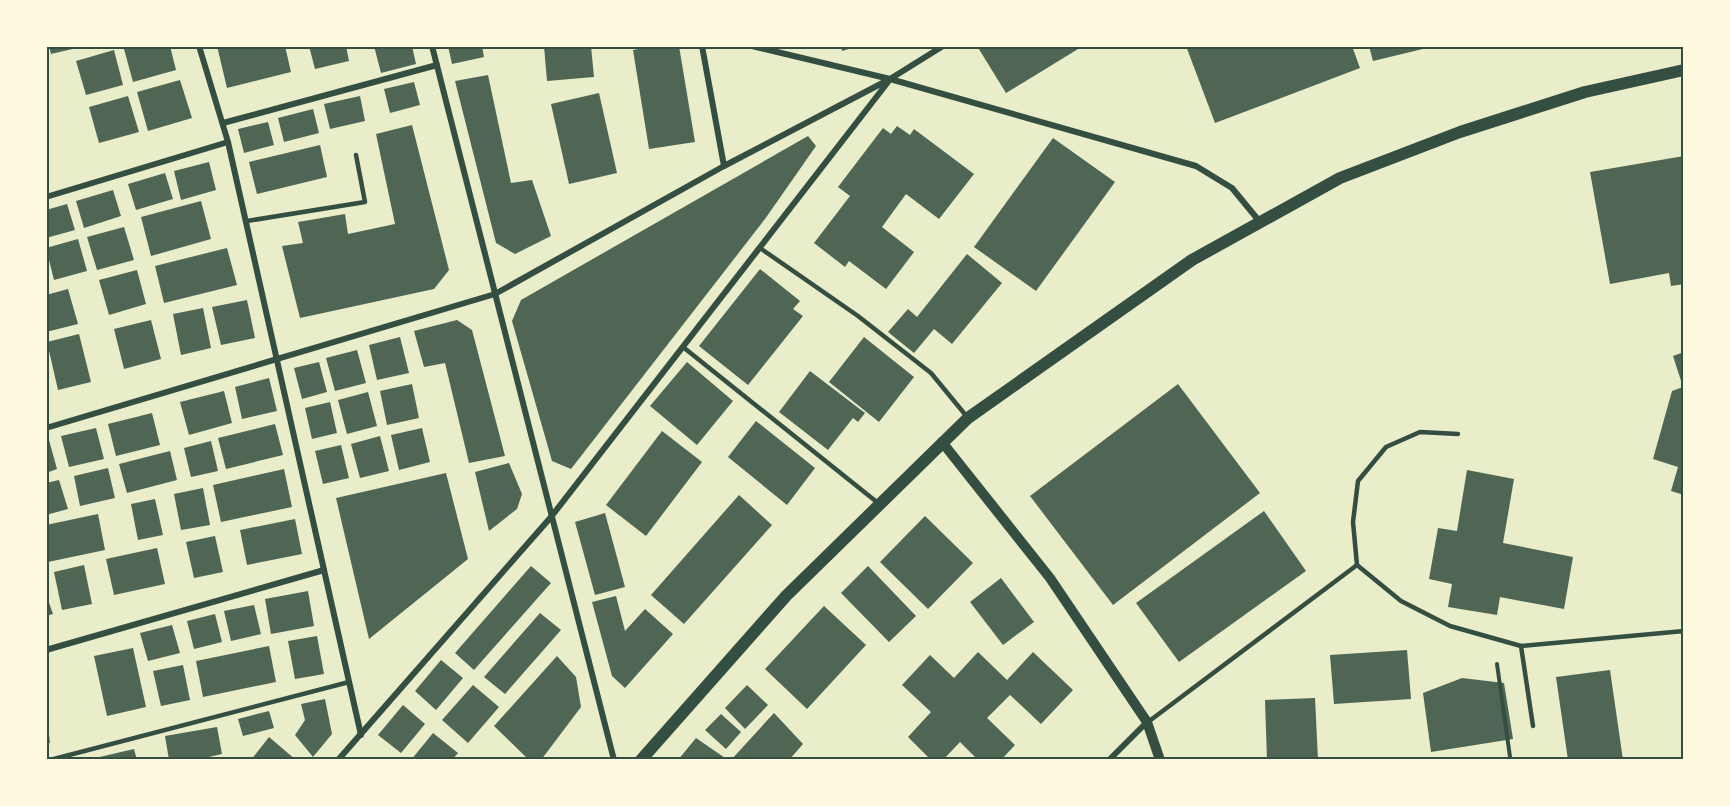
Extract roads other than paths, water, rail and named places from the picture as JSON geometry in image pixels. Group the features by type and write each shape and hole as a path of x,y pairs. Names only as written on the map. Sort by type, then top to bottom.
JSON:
{"main road":[{"path":"641,759 786,596 878,503 968,418 1192,260 1340,178 1460,132 1586,92 1683,70"}],"street":[{"path":"199,46 223,123 247,222 361,735"},
{"path":"432,46 614,759"},
{"path":"702,46 724,166"},
{"path":"752,46 890,79 1196,166 1232,188 1260,222"},
{"path":"46,428 495,294 724,166 890,79 943,46"},
{"path":"223,123 437,65"},
{"path":"338,759 551,517 890,79"},
{"path":"46,197 228,142"},
{"path":"942,442 1050,578 1148,722 1160,759"},
{"path":"46,650 324,570"},
{"path":"1109,759 1148,722"}],"lane":[{"path":"247,222 365,202 356,155"},
{"path":"760,248 858,316 931,373 968,418"},
{"path":"683,347 878,503"},
{"path":"1458,434 1420,432 1386,447 1358,481 1353,522 1357,565 1401,602 1450,626 1521,646 1683,631"},
{"path":"1148,722 1357,565"},
{"path":"1521,646 1533,726"},
{"path":"50,759 349,682"}]}
